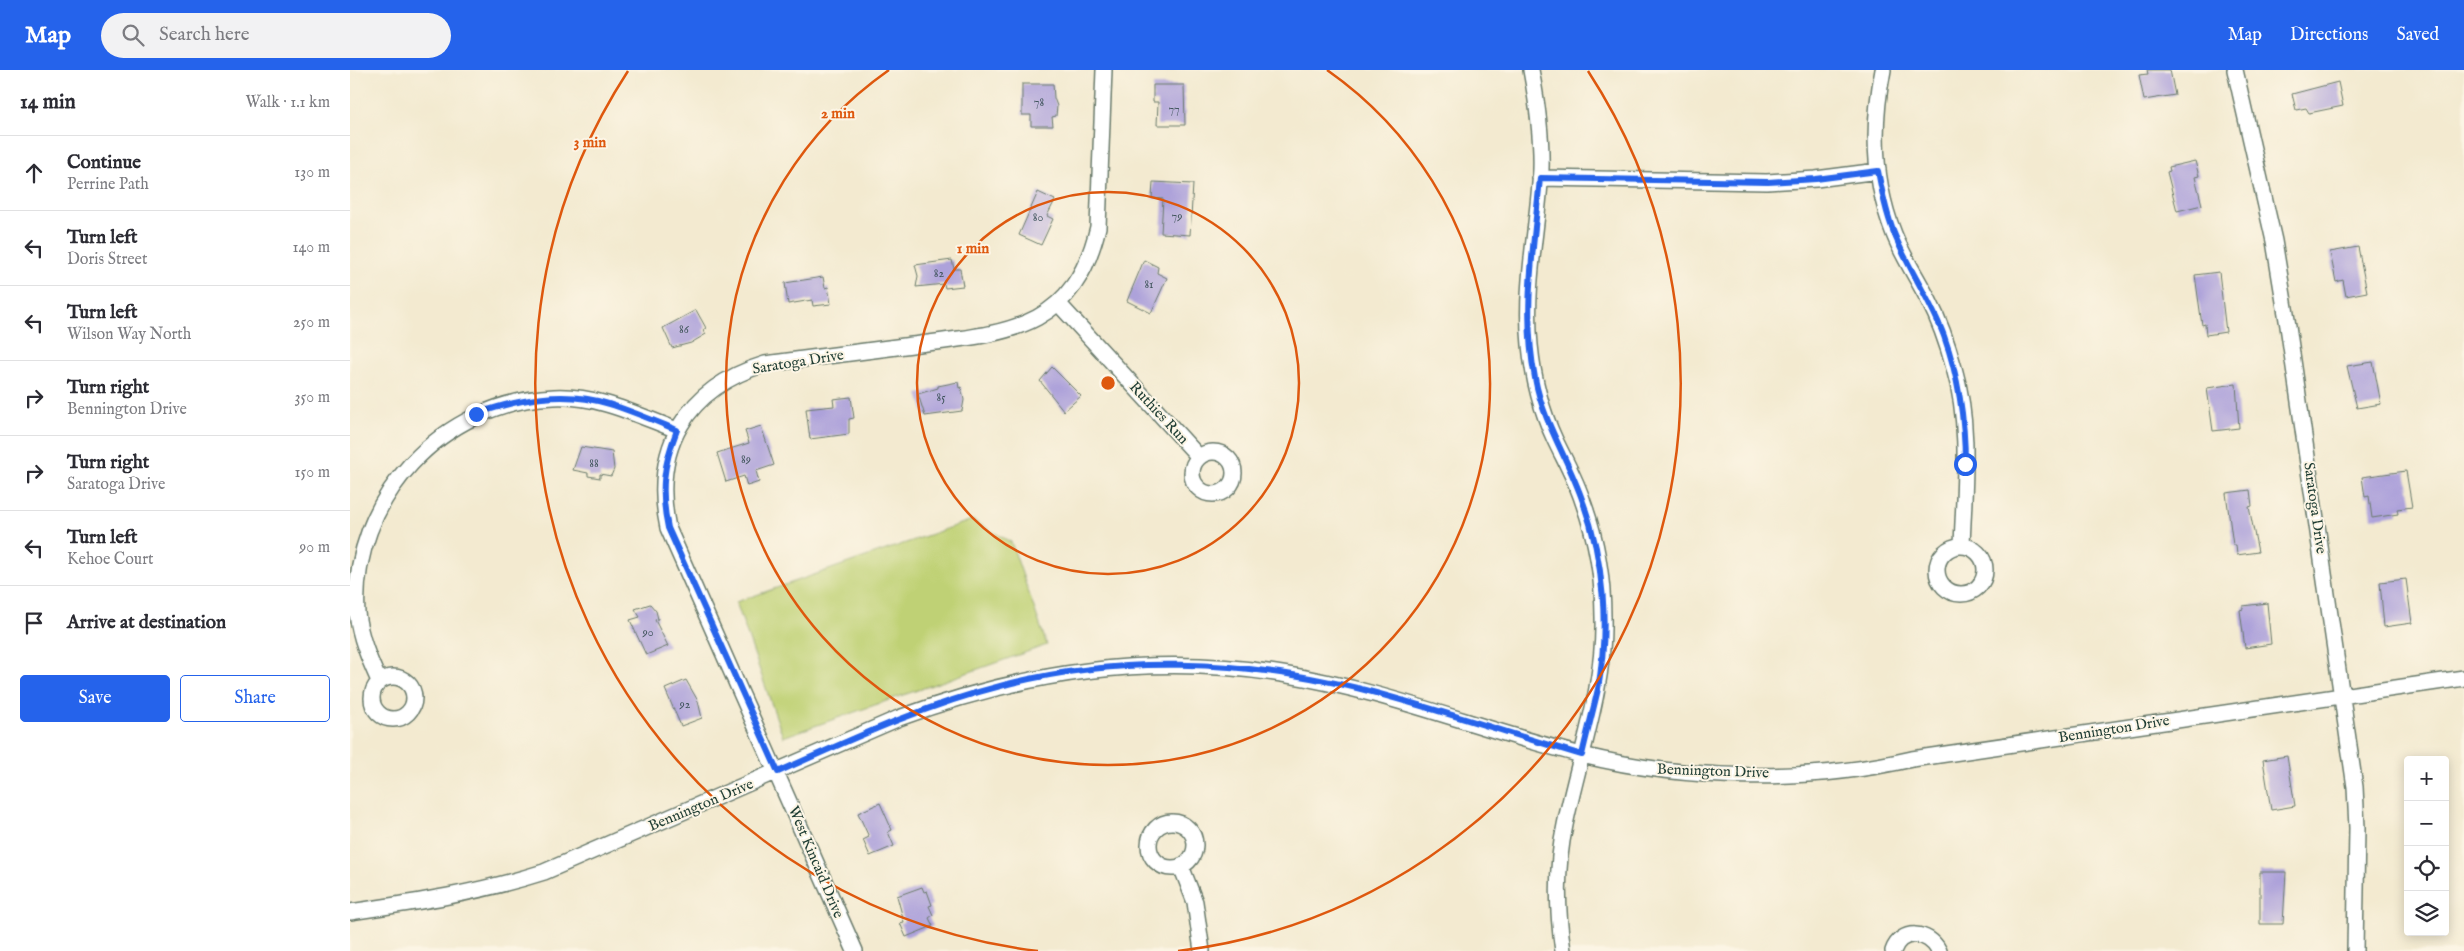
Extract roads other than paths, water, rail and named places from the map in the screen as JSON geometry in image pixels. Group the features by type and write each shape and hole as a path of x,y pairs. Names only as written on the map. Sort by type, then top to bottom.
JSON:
{"street":[{"name":"Saratoga Drive","path":"778,772 668,528 663,504 663,479 667,455 677,430 690,410 708,392 742,371 765,364 1000,333 1038,318 1058,303 1073,287 1084,268 1092,250 1098,226 1104,70"},
{"path":"1532,70 1540,142 1540,178 1528,307 1530,344 1535,380 1554,439 1571,471 1584,502 1601,578 1602,650 1598,688 1564,827 1559,865 1558,903 1563,951"},
{"path":"1883,70 1875,130 1878,171 1884,204 1894,234 1930,302 1944,336 1955,371 1962,406 1965,443 1962,546"},
{"name":"Saratoga Drive","path":"2235,70 2277,260 2342,694 2355,795 2355,951"},
{"path":"1540,178 1768,182 1816,179 1878,171"},
{"name":"Ruthies Run","path":"1058,303 1199,457"},
{"path":"379,681 362,640 356,612 358,562 363,539 374,512 388,488 405,465 425,446 451,427 476,414 511,402 556,397 608,403 677,430"},
{"name":"Bennington Drive","path":"350,912 452,897 544,872 899,718 946,701 1006,684 1105,668 1167,665 1230,668 1279,674 1356,688 1582,755 1641,768 1726,775 1832,772 2342,694 2464,678"},
{"name":"West Kincaid Drive","path":"778,772 855,951"},
{"path":"1181,866 1195,902 1202,951"},
{"path":"1893,951 1902,938 1916,934 1928,937 1936,944 1939,951"}]}
